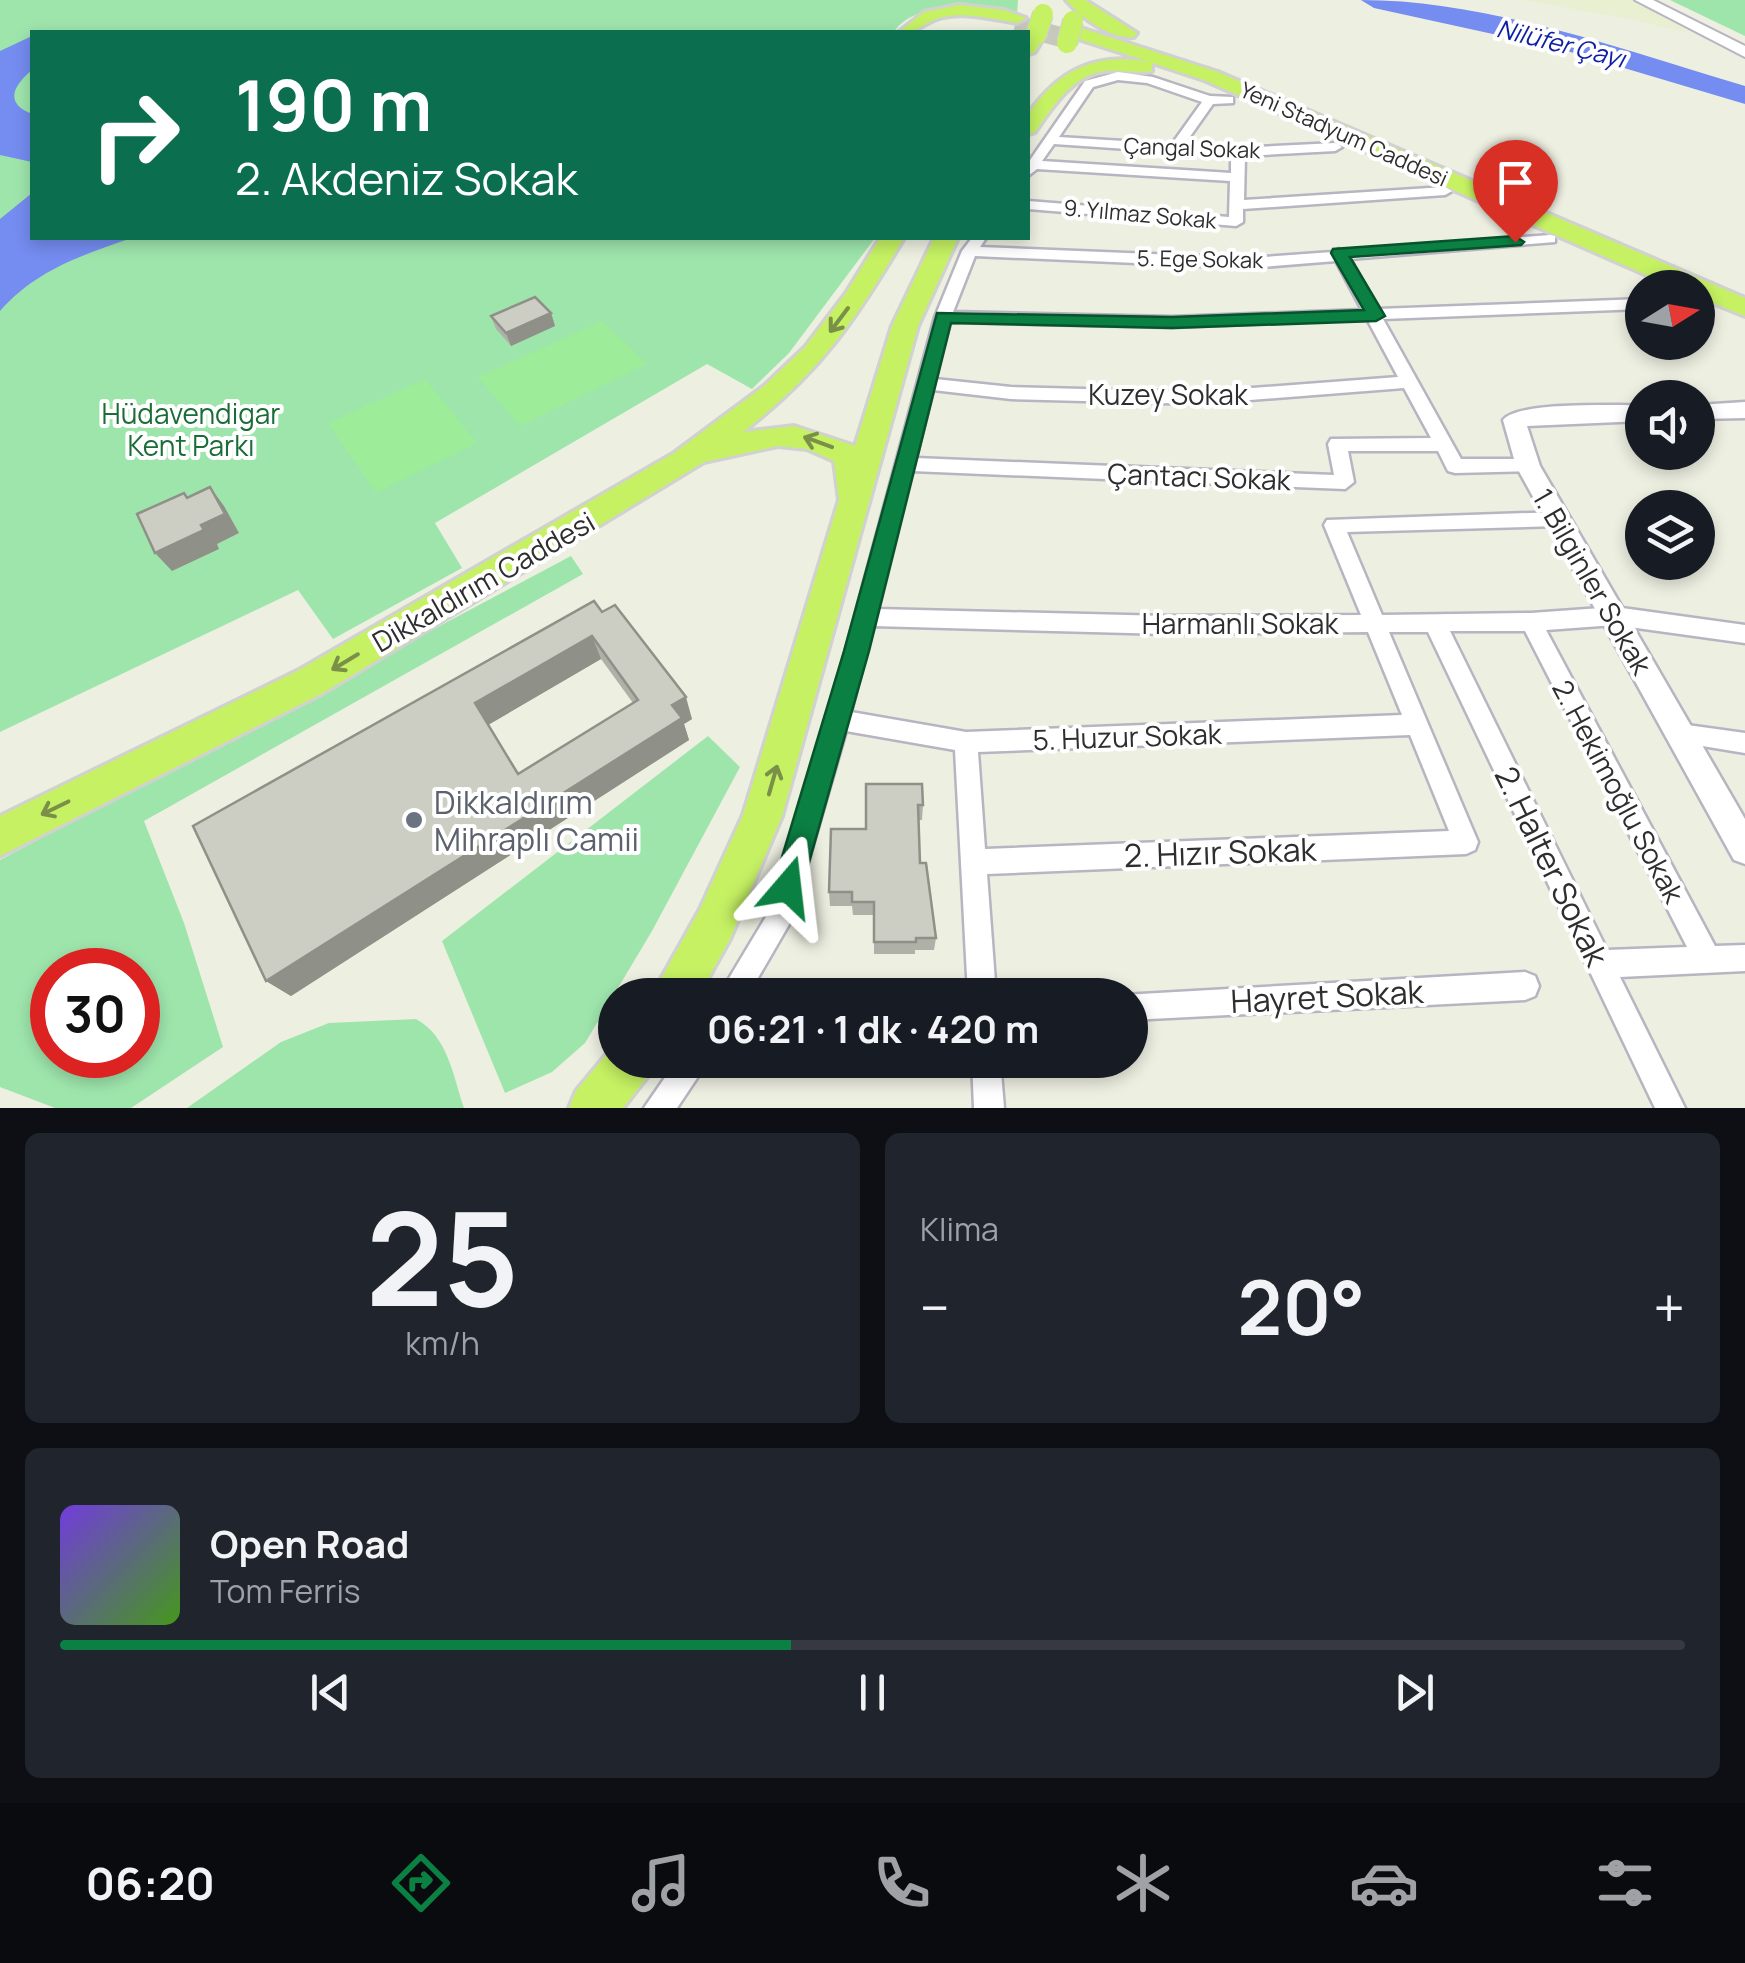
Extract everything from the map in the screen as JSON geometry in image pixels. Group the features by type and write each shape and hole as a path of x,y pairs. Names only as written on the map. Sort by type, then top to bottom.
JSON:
{"main road":[{"path":"1030,101 1068,38 1066,0"},
{"path":"1642,0 1745,52"},
{"path":"1658,0 1745,44"},
{"path":"1030,42 1044,7"},
{"path":"910,30 918,21 953,10 1016,21 951,19 927,30"},
{"path":"1068,38 1112,26 1260,87 1443,184"},
{"name":"Yeni Stadyum Caddesi","path":"1068,38 1165,62 1443,184 1745,308"},
{"path":"1030,126 1072,74 1102,64 1144,66 1336,147 1443,184"},
{"name":"Yeni Stadyum Caddesi","path":"1443,184 1625,272"},
{"name":"Dikkaldırım Caddesi","path":"1,835 310,682 685,461 774,393 815,353 857,296 891,240"},
{"path":"684,978 714,924 762,816 905,326 965,242"},
{"path":"1715,312 1745,326"},
{"path":"685,461 779,434 807,436 846,454 852,467 851,519"},
{"path":"593,1108 617,1078"},
{"path":"617,1108 631,1078"}],"street":[{"path":"1030,169 1089,84 1102,77 1123,74 1219,100 1174,150"},
{"name":"Çangal Sokak","path":"1049,140 1238,152 1336,147"},
{"name":"9. Yılmaz Sokak","path":"1030,205 1236,222 1238,152"},
{"path":"1030,169 1237,177"},
{"name":"9. Yılmaz Sokak","path":"1236,205 1443,184"},
{"name":"5. Ege Sokak","path":"965,242 1250,263 1550,239"},
{"path":"743,978 778,921 838,720 965,242"},
{"path":"1339,253 1456,466 1528,466"},
{"path":"944,317 1172,322 1625,305"},
{"name":"Kuzey Sokak","path":"926,384 1011,393 1200,398 1411,382"},
{"path":"1715,411 1745,410"},
{"name":"1. Bilginler Sokak","path":"1625,414 1514,420 1528,466 1745,849"},
{"name":"Çantacı Sokak","path":"906,464 1345,482 1337,444 1445,446"},
{"path":"1418,725 1334,524 1558,520"},
{"name":"Harmanlı Sokak","path":"866,617 1166,624 1530,622 1615,616 1745,634"},
{"name":"2. Hekimoğlu Sokak","path":"1530,622 1708,959"},
{"name":"2. Halter Sokak","path":"1435,623 1670,1108"},
{"name":"5. Huzur Sokak","path":"838,720 966,742 1418,725"},
{"name":"2. Hızır Sokak","path":"974,862 1466,842 1418,725"},
{"path":"1680,734 1745,743"},
{"path":"966,742 981,978"},
{"path":"1599,964 1745,958"},
{"name":"Hayret Sokak","path":"1148,1005 1525,986"},
{"path":"659,1108 681,1078"},
{"path":"987,1078 989,1108"}],"shaded area":[{"path":"1523,0 1634,0 1693,34 1630,19"}],"green space":[{"name":"Hüdavendigar Kent Parkı","path":"0,0 1018,0 1017,14 968,8 932,10 903,22 896,30 30,30 30,240 874,240 789,353 752,389 707,364 435,523 462,568 333,639 298,590 0,732"},
{"path":"1670,0 1745,0 1745,36"},
{"path":"602,321 647,364 520,426 478,377"},
{"path":"425,379 477,443 376,493 328,423"},
{"path":"571,556 583,574 144,821 184,923 223,1047 131,1108 55,1108 0,1087 0,860"},
{"path":"708,736 740,767 624,978 598,978 598,1021 585,1043 552,1072 505,1093 442,941"},
{"path":"416,1019 427,1026 442,1046 464,1108 187,1108 281,1042 329,1023"}],"water":[{"path":"30,37 30,72 14,94 18,105 30,113 30,162 0,155 0,51"},
{"path":"30,195 30,240 127,240 44,274 0,311 0,219"}],"building":[{"path":"535,297 551,313 506,333 491,316"},
{"path":"210,487 225,514 201,525 204,530 155,553 137,514 184,493 187,498"},
{"name":"Dikkaldırım Mihraplı Camii","path":"594,601 602,612 615,605 686,697 672,705 682,718 266,981 193,826","holes":["592,636 638,700 518,774 475,703"]},
{"path":"866,784 922,784 923,805 918,805 920,863 926,863 936,938 874,942 874,902 852,902 852,892 829,892 831,829 866,829"}],"waterway":[{"name":"Nilüfer Çayı","path":"1374,0 1563,41 1745,95"}],"tunnel":[{"path":"1015,25 1076,41"}],"place":[{"name":"Dikkaldırım Mihraplı Camii","path":"414,820"}],"route":[{"path":"788,887 857,651 944,317 1172,322 1376,316 1339,253 1515,242"}]}
